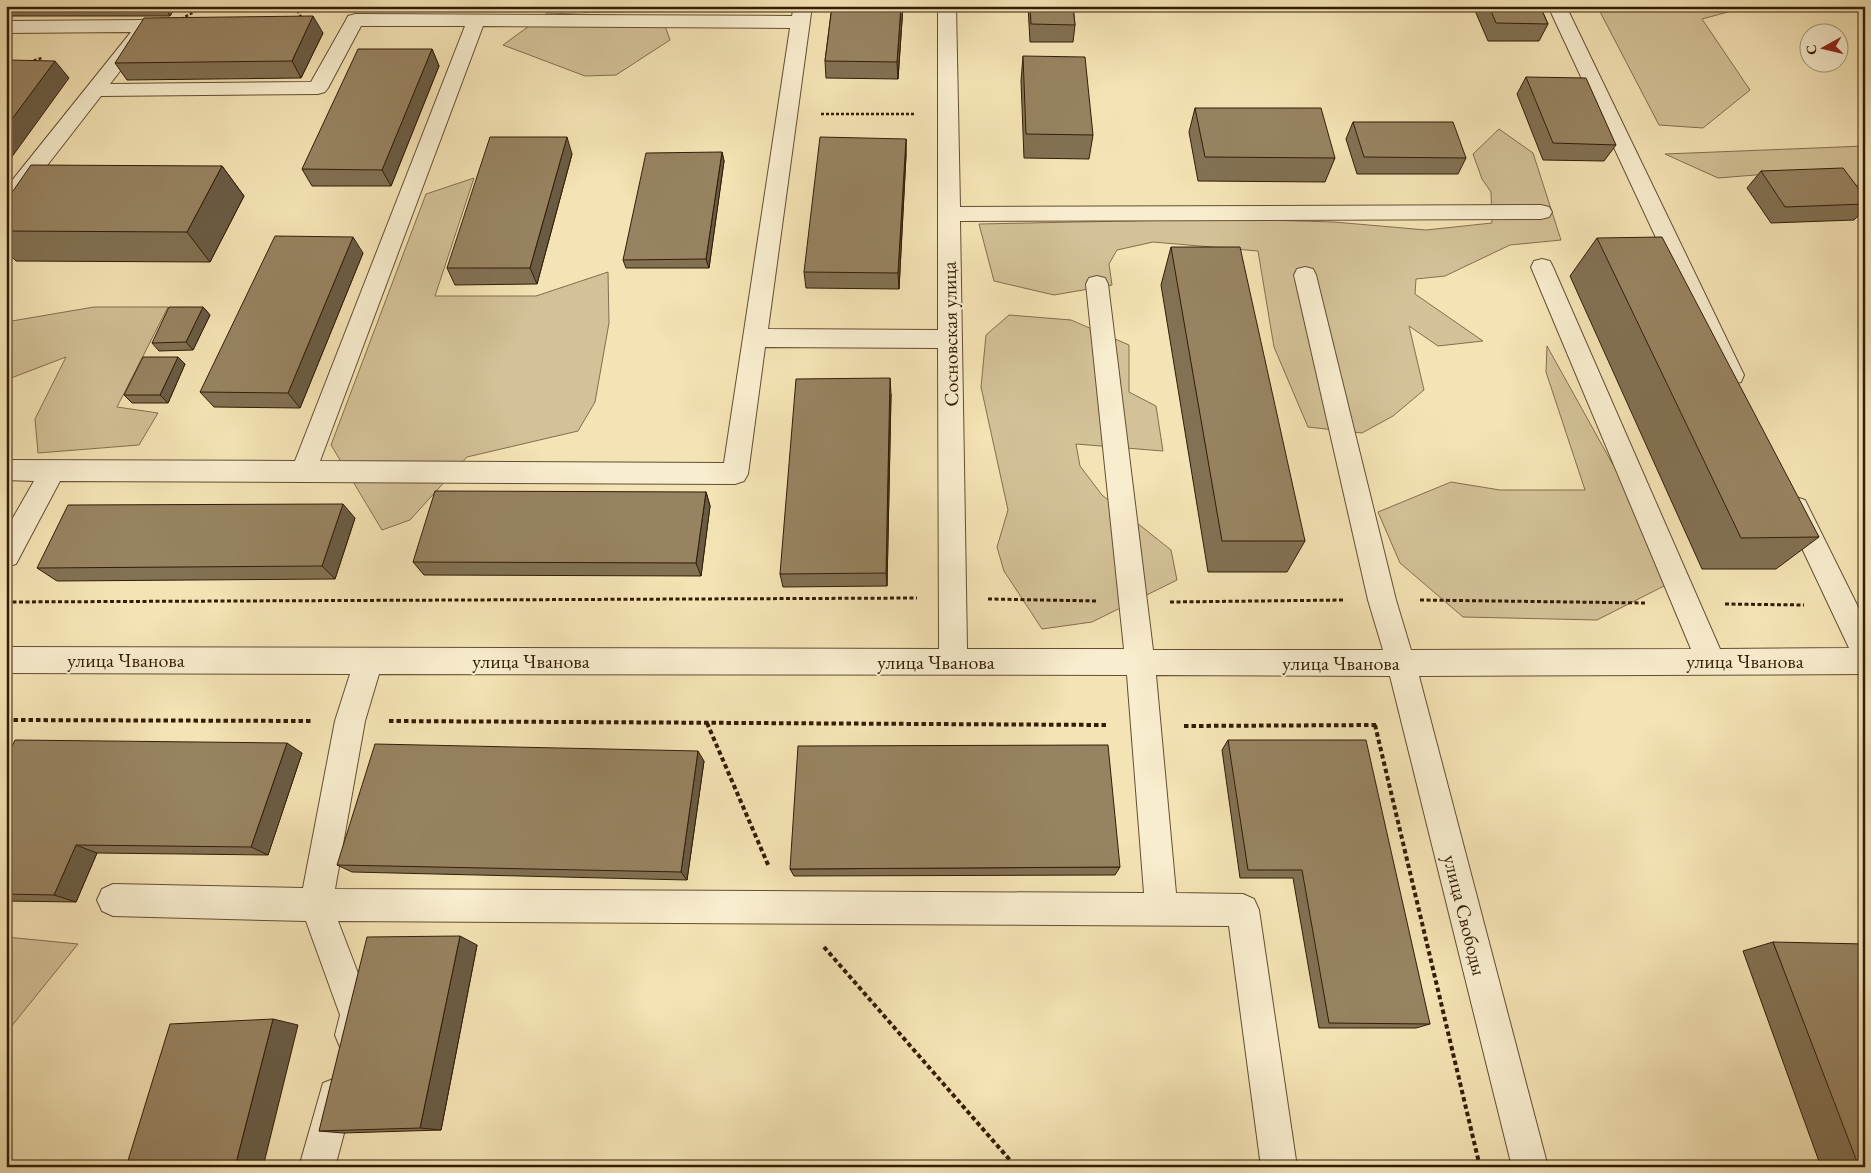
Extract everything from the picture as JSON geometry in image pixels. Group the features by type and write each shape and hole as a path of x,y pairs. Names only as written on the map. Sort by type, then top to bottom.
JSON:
{"street":[{"name":"Сосновская улица","path":"947,6 953,662"},
{"path":"1557,6 1740,391"},
{"path":"6,470 735,474 802,14 557,14 476,21 355,20 318,88 95,90"},
{"path":"304,471 476,21"},
{"path":"6,27 146,26 6,203"},
{"path":"949,214 1541,212"},
{"path":"1542,267 1711,662"},
{"name":"улица Свободы","path":"1305,275 1380,590 1401,663 1530,1167"},
{"path":"1097,284 1140,662 1162,908"},
{"path":"755,338 950,339"},
{"path":"6,556 53,470"},
{"path":"1787,489 1865,651"},
{"name":"улица Чванова","path":"6,660 1401,663 1865,661"},
{"path":"317,1167 357,1015 316,905 350,721 369,660"},
{"path":"113,900 316,905 1162,908 1243,910 1279,1167"}],"path":[{"path":"142,32 163,29 205,6"},
{"path":"295,6 310,29 348,32"},
{"path":"788,115 922,114"},
{"path":"6,720 1146,726 1417,725"},
{"path":"707,723 786,907 843,967 1016,1167"},
{"path":"1375,725 1480,1167"}],"shaded area":[{"path":"1597,6 1750,6 1702,19 1750,90 1703,128 1659,125"},
{"path":"547,13 662,17 670,40 616,75 585,76 503,45"},
{"path":"1499,129 1533,153 1561,240 1510,245 1445,276 1416,279 1415,294 1483,341 1438,346 1409,326 1424,390 1393,416 1362,433 1308,427 1274,347 1258,251 1153,242 1117,250 1109,264 1112,285 1054,295 994,281 979,224 1226,219 1334,222 1426,230 1492,223 1491,192 1482,179 1473,154"},
{"path":"1865,146 1865,187 1793,172 1718,178 1665,154"},
{"path":"474,178 435,296 536,296 608,272 609,323 595,402 578,431 467,457 410,520 382,530 331,445 426,194"},
{"path":"94,307 168,307 117,407 158,413 139,445 38,453 35,419 66,357 6,380 6,322"},
{"path":"1009,315 1071,320 1129,345 1129,392 1156,406 1163,451 1076,444 1080,466 1102,495 1171,550 1177,580 1092,622 1042,629 1004,571 997,547 1008,510 981,387 986,335"},
{"path":"1547,346 1612,463 1662,534 1664,586 1597,620 1463,617 1400,563 1378,512 1451,482 1500,490 1585,490 1546,372"},
{"path":"6,937 78,944 6,1033"}],"building":[{"path":"832,6 901,6 897,62 825,61"},
{"path":"1030,6 1073,6 1075,25 1031,24"},
{"path":"1489,6 1540,6 1548,24 1496,23"},
{"path":"313,16 292,61 115,63 144,18"},
{"path":"358,49 432,49 382,170 302,169"},
{"path":"1023,56 1085,57 1093,135 1026,134"},
{"path":"6,60 55,61 6,127"},
{"path":"1526,77 1586,78 1616,145 1553,143"},
{"path":"1195,108 1321,108 1335,158 1205,157"},
{"path":"1353,122 1453,122 1466,158 1364,157"},
{"path":"490,137 567,137 530,268 447,268"},
{"path":"820,137 906,139 898,273 804,272"},
{"path":"722,152 706,259 623,260 646,153"},
{"path":"31,165 222,166 187,232 6,231 6,201"},
{"path":"1843,168 1865,197 1865,204 1785,207 1761,171"},
{"path":"275,236 353,237 288,393 200,392"},
{"path":"1662,237 1819,537 1741,538 1597,238"},
{"path":"1171,247 1240,247 1305,541 1222,541"},
{"path":"169,307 203,307 186,342 152,343"},
{"path":"143,357 178,357 160,395 124,395"},
{"path":"890,378 886,573 780,574 796,379"},
{"path":"435,491 706,492 696,563 413,562"},
{"path":"343,504 322,566 37,568 68,505"},
{"path":"15,740 287,743 251,847 76,845 54,895 6,894 6,759"},
{"path":"1228,740 1366,740 1430,1024 1329,1023 1302,870 1248,870"},
{"path":"375,744 698,751 681,872 337,865"},
{"path":"1108,745 1120,867 790,869 798,746"},
{"path":"460,936 420,1128 319,1131 367,937"},
{"path":"1773,942 1865,944 1865,1167 1859,1167"},
{"path":"273,1019 235,1167 126,1167 170,1024"}]}
